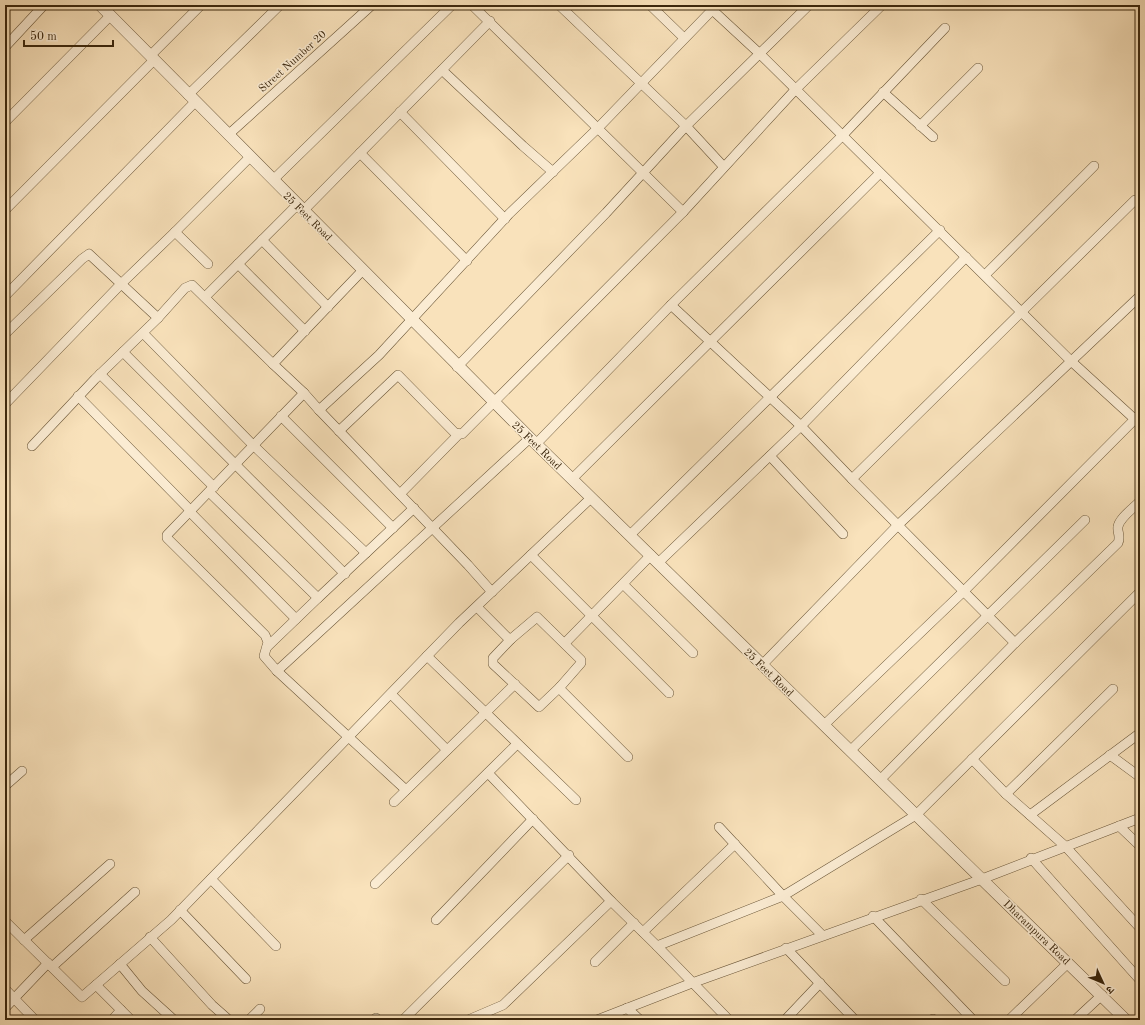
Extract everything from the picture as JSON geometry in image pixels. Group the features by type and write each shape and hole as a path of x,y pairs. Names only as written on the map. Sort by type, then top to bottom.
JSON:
{"street":[{"path":"5,47 44,5"},
{"name":"25 Feet Road","path":"101,5 110,16 457,366 982,879"},
{"path":"5,210 152,58 201,5"},
{"path":"5,296 280,5"},
{"name":"Street Number 20","path":"228,135 372,5"},
{"path":"273,180 452,5"},
{"path":"472,5 484,8 490,21 644,172 682,212"},
{"path":"559,5 686,126 723,166"},
{"path":"650,5 684,38"},
{"path":"457,366 644,172 686,126 809,5"},
{"path":"400,494 458,435 462,434 494,402 682,212 795,90 882,5"},
{"path":"319,410 379,355 505,219 642,83 712,7 842,136 940,230 1071,361 1138,419 964,591 824,725"},
{"path":"5,122 110,16"},
{"path":"205,297 262,240 300,208 360,153 490,21"},
{"path":"277,671 432,527 533,441 842,136 945,28"},
{"path":"920,126 978,68"},
{"path":"442,70 553,172"},
{"path":"883,92 933,137"},
{"path":"400,112 505,219"},
{"path":"360,153 467,260"},
{"path":"5,404 122,283 250,157"},
{"path":"984,275 1094,166"},
{"path":"572,479 711,343 880,173"},
{"path":"852,479 1136,200"},
{"path":"630,535 940,230"},
{"path":"175,232 208,264"},
{"path":"262,240 328,307"},
{"path":"5,334 86,255 90,254 158,318"},
{"path":"565,643 623,584 655,559 770,456 966,257"},
{"path":"238,264 305,331"},
{"path":"273,364 362,271"},
{"path":"32,446 78,396 158,318 185,288 192,285 304,393 338,431 414,508 492,592"},
{"path":"762,665 898,525 1140,296"},
{"path":"671,305 801,426 1015,644"},
{"path":"143,333 253,445 366,553"},
{"path":"123,352 345,574"},
{"path":"100,374 318,598"},
{"path":"338,431 398,375 458,435"},
{"path":"304,393 167,536 168,542 265,635 268,642 264,656 277,671 350,736 406,790"},
{"path":"78,396 296,619"},
{"path":"281,416 393,528"},
{"path":"770,456 844,534"},
{"path":"5,921 82,997 180,910 427,656 591,498"},
{"path":"880,780 1118,543 1120,538 1117,528 1119,523 1140,501"},
{"path":"266,647 414,508"},
{"path":"850,751 1085,520"},
{"path":"531,555 669,692"},
{"path":"623,584 693,653"},
{"path":"657,946 783,896 916,815 1140,592"},
{"path":"477,607 508,638 511,639"},
{"path":"537,618 565,643 582,661 560,687 539,707 493,664 492,660 511,639 537,618"},
{"path":"427,656 576,800"},
{"path":"394,802 515,684"},
{"path":"560,687 628,757"},
{"path":"1006,794 1113,689"},
{"path":"390,694 447,750"},
{"path":"1030,815 1140,733"},
{"path":"375,884 517,744"},
{"path":"1110,755 1140,777"},
{"path":"972,759 1006,794 1065,846 1140,928"},
{"path":"5,786 22,771"},
{"path":"488,772 569,855 611,901 730,1020"},
{"path":"597,1020 692,982 873,916 982,879 1031,858 1140,818"},
{"path":"436,920 533,819"},
{"path":"1119,826 1140,846"},
{"path":"719,827 783,896 822,935"},
{"path":"643,932 735,844"},
{"path":"403,1020 569,855"},
{"path":"1031,858 1140,980"},
{"path":"24,940 110,864"},
{"path":"211,878 276,946"},
{"name":"Dharampura Road","path":"982,879 1126,1020"},
{"path":"5,1008 50,965 135,892"},
{"path":"921,899 1005,981"},
{"path":"468,1020 503,1005 611,901"},
{"path":"180,910 246,979"},
{"path":"873,916 974,1020"},
{"path":"595,962 634,923"},
{"path":"150,937 212,1005 229,1020"},
{"path":"786,948 855,1020"},
{"path":"1009,1020 1068,962"},
{"path":"120,964 142,990 174,1020"},
{"path":"785,1020 820,983"},
{"path":"96,985 131,1020"},
{"path":"5,989 35,1020"},
{"path":"1075,1020 1102,995"},
{"path":"628,1008 640,1020"},
{"path":"249,1020 260,1009"},
{"path":"112,1020 122,1010"}]}
